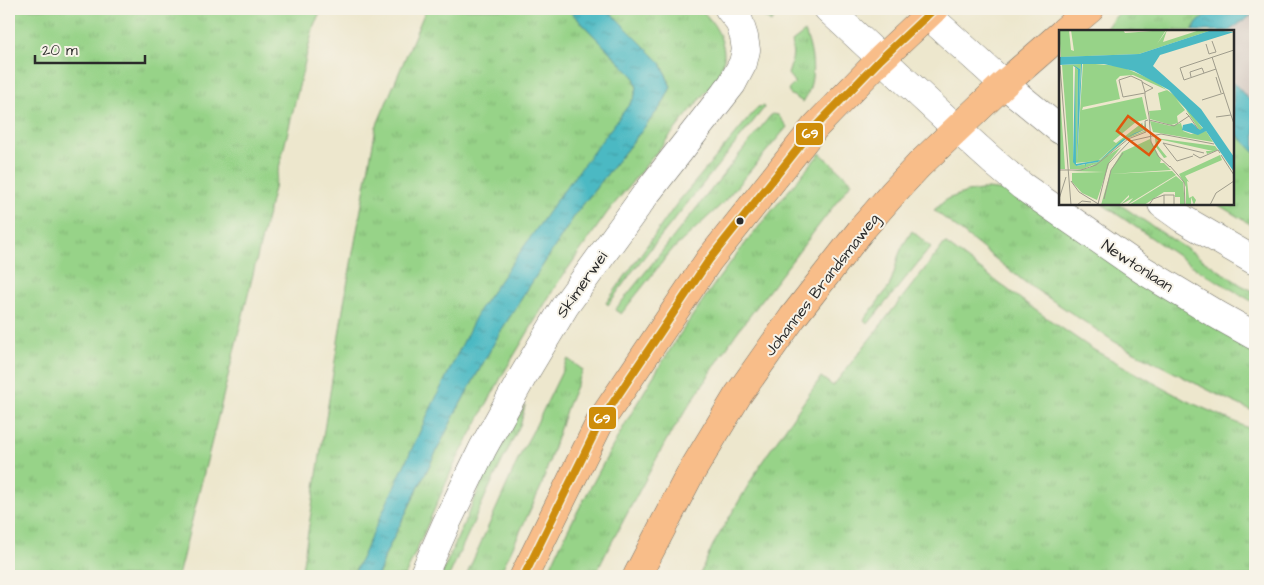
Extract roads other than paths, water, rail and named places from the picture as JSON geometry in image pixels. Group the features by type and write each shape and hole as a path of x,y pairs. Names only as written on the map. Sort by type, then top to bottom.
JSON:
{"main road":[{"path":"1065,30 1090,9"},
{"path":"524,576 600,422 709,260 815,127 928,11"},
{"name":"Johannes Brandsmaweg","path":"636,576 689,476 738,395 792,316 894,192 956,129 1059,36"}],"street":[{"name":"Skimerwei","path":"423,576 483,448 565,306 646,194 732,84 743,63 746,50 740,22 730,9"},
{"name":"Newtonlaan","path":"828,9 956,129 1022,186 1143,270 1255,336"},
{"path":"928,11 1004,84 1059,129"},
{"path":"1163,205 1183,219 1255,261"}],"water":[{"path":"568,9 607,9 661,63 671,87 662,105 577,212 502,329 457,410 386,553 378,576 353,576 428,414 479,310 559,197 634,98 637,88 634,77"},
{"path":"1214,9 1255,9 1255,13 1230,30 1193,30 1198,22"},
{"path":"1234,83 1255,106 1255,153 1234,131"}]}
